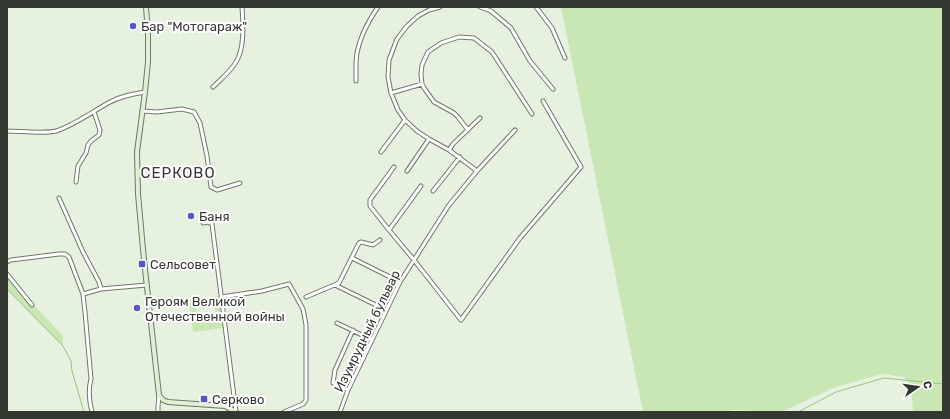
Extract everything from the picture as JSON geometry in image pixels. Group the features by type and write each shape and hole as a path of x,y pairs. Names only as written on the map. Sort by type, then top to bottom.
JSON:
{"main road":[{"path":"146,7 148,48 145,92 137,152 138,194 159,395 162,400 168,402 224,406 236,412"}],"street":[{"path":"213,88 236,64 240,56 243,23 242,7"},
{"path":"356,81 356,60 360,40 368,22 378,7"},
{"path":"440,7 429,10 418,16 396,39 389,60 388,77 391,93 398,110 405,120 417,131 449,150 477,171"},
{"path":"480,7 491,11 511,28 530,61 553,89"},
{"path":"536,7 552,28 565,58"},
{"path":"468,130 454,113 434,102 422,84 421,74 422,65 428,52 441,43 459,37 474,38 492,52 532,114"},
{"path":"391,93 422,84"},
{"path":"7,131 50,132 94,112 124,96 145,92"},
{"path":"394,167 370,200 370,206 461,320 520,238 581,167 543,101"},
{"path":"142,111 157,112 182,109 194,112 200,123 207,156 211,187 217,190 240,183"},
{"path":"76,182 78,166 86,153 88,145 99,135 100,130 94,112"},
{"path":"449,150 453,144 480,118"},
{"path":"381,152 405,120"},
{"name":"Изумрудный бульвар","path":"340,412 348,390 400,282 449,205 477,171 515,130"},
{"path":"407,171 429,139"},
{"path":"433,191 460,158"},
{"path":"388,230 421,186"},
{"path":"59,198 101,289"},
{"path":"203,223 208,222 212,224 236,412"},
{"path":"306,297 339,283 361,242 372,245 380,240"},
{"path":"7,261 65,254 69,257 83,294 91,379 89,388 90,406 92,412"},
{"path":"352,258 400,282"},
{"path":"7,274 32,305"},
{"path":"221,297 262,291 289,284 303,310 306,325 306,400 305,403 284,412"},
{"path":"83,294 101,289 147,285"},
{"path":"335,285 386,310"},
{"path":"337,323 372,340"},
{"path":"348,390 333,383 335,370 353,330"},
{"path":"158,412 159,395"}],"green space":[{"path":"561,7 943,7 943,412 913,412 911,386 904,377 881,374 833,388 781,412 732,410 729,412 643,412"},
{"path":"7,276 63,336 63,346 7,289"},
{"path":"219,296 223,328 193,332 189,300","holes":["214,303 217,321 199,323 196,306"]}],"waterway":[{"path":"7,289 63,346 71,361 72,371 84,412"},
{"path":"798,412 836,392 884,378 943,384"}],"place":[{"name":"Бар \"Мотогараж\"","path":"133,26"},
{"name":"Баня","path":"191,216"},
{"name":"Сельсовет","path":"142,264"},
{"name":"Героям Великой Отечественной войны","path":"137,308"},
{"name":"Серково","path":"204,399"}],"district":[{"name":"СЕРКОВО","path":"178,173"}]}
